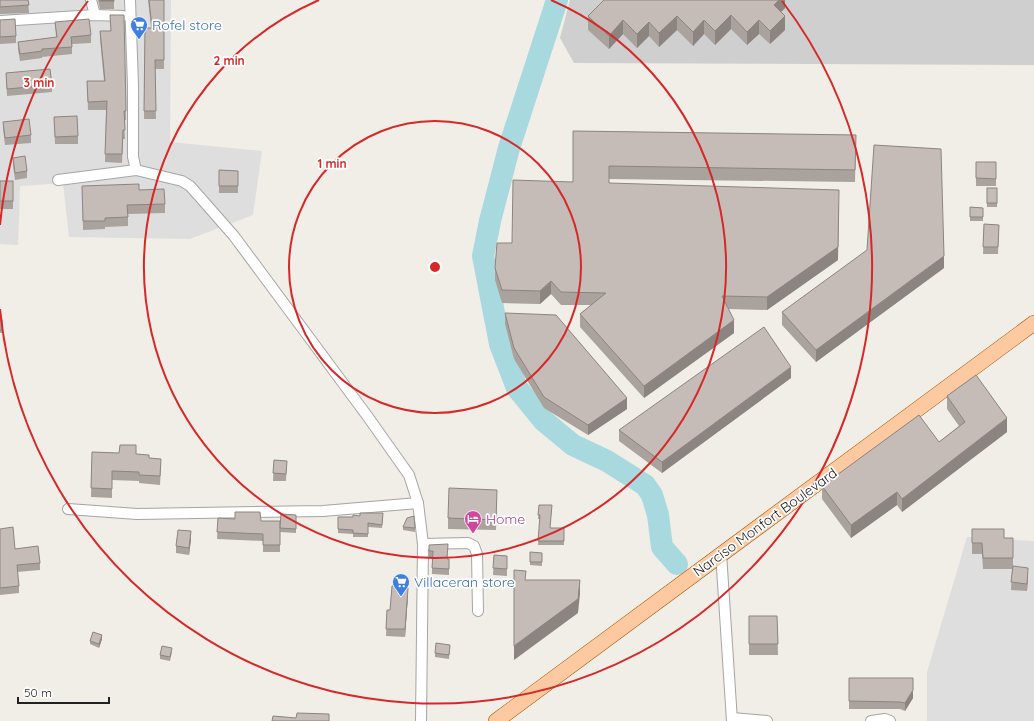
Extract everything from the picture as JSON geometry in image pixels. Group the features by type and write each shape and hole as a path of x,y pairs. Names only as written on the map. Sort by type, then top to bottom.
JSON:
{"main road":[{"name":"Narciso Monfort Boulevard","path":"496,721 721,553 1034,323"}],"street":[{"path":"91,0 95,15"},
{"path":"130,0 133,85 133,157 136,170"},
{"path":"0,21 95,15 131,16"},
{"path":"58,180 136,170 182,181 190,186 234,236 409,474 418,503 423,544 421,721"},
{"path":"68,509 137,514 323,511 418,503"},
{"path":"423,544 468,543 474,546 478,554 478,611"},
{"path":"721,553 732,719 767,721"},
{"path":"870,721 890,721"}],"shaded area":[{"path":"0,0 171,0 170,142 262,151 253,215 190,239 69,237 63,183 20,186 18,245 0,244"},
{"path":"570,0 1034,0 1034,65 574,63 560,38"},
{"path":"967,537 1034,541 1034,721 927,721 927,672"}],"building":[{"path":"0,0 28,0 29,5 0,7"},
{"path":"114,0 114,1 100,1"},
{"path":"149,0 164,0 164,60 155,60 156,111 144,111 145,28 152,28"},
{"path":"604,0 779,0 774,5 785,16 770,31 759,20 747,32 731,15 715,31 704,20 693,32 677,16 659,33 649,22 637,34 623,20 609,36 588,16"},
{"path":"110,15 124,15 126,111 124,111 125,130 123,130 122,154 105,154 107,101 88,102 87,81 105,81 100,31 111,31"},
{"path":"15,19 16,36 0,37 0,20"},
{"path":"89,19 91,35 71,37 72,47 42,49 42,51 20,54 18,42 57,37 55,22"},
{"path":"50,69 52,85 7,89 6,73"},
{"path":"77,116 78,136 55,137 54,117"},
{"path":"29,119 31,135 5,138 3,122"},
{"path":"573,131 856,135 855,170 609,166 609,183 839,190 838,247 767,297 722,296 734,320 644,386 580,314 606,293 561,292 551,281 540,291 502,290 495,268 497,243 512,243 513,180 573,182"},
{"path":"874,145 941,149 944,256 816,350 782,312 867,250"},
{"path":"25,156 27,171 15,173 13,158"},
{"path":"976,162 996,162 996,179 976,178"},
{"path":"219,170 238,171 238,186 219,186"},
{"path":"0,181 13,181 13,201 0,201"},
{"path":"139,184 139,190 164,189 165,204 127,205 128,217 105,218 105,221 83,221 82,186"},
{"path":"987,188 997,188 997,203 987,203"},
{"path":"970,207 983,208 983,217 970,217"},
{"path":"984,224 999,225 998,247 983,247"},
{"path":"505,313 556,315 627,398 588,425 544,397 514,348"},
{"path":"0,320 2,320 2,330 0,330"},
{"path":"764,327 791,367 662,462 619,430"},
{"path":"976,375 1007,418 902,499 897,492 851,525 822,486 919,415 939,442 965,422 947,396"},
{"path":"120,445 136,445 136,454 149,455 149,458 161,459 160,476 139,475 139,472 112,471 112,489 91,488 92,452 119,453"},
{"path":"274,460 287,461 286,474 273,473"},
{"path":"449,488 497,490 496,520 448,518"},
{"path":"539,505 552,505 550,528 564,528 564,541 538,541 540,515 538,515"},
{"path":"235,512 260,512 261,521 280,521 280,545 263,545 263,534 217,532 218,518 235,519"},
{"path":"360,513 383,513 382,525 368,523 368,534 353,533 353,530 338,529 338,517 353,517 353,515 360,516"},
{"path":"281,514 296,515 296,529 280,528"},
{"path":"414,516 415,528 403,527 407,518"},
{"path":"13,527 15,549 38,546 40,563 17,565 19,586 0,588 0,529"},
{"path":"972,529 1004,529 1004,538 1013,538 1013,558 983,558 982,543 972,543"},
{"path":"178,530 191,531 189,548 176,546"},
{"path":"448,544 447,559 449,559 449,569 432,568 433,551 429,551 429,545"},
{"path":"530,552 542,553 542,562 530,562"},
{"path":"494,555 507,556 507,569 493,568"},
{"path":"1013,566 1028,568 1027,584 1011,582"},
{"path":"514,570 526,571 525,580 580,580 578,599 514,646"},
{"path":"392,586 408,588 405,629 386,629 387,610 390,610"},
{"path":"749,616 777,616 778,644 749,644"},
{"path":"93,632 102,635 99,644 90,641"},
{"path":"436,643 450,645 449,655 435,653"},
{"path":"162,646 172,648 170,657 160,655"},
{"path":"849,678 913,678 913,690 905,703 849,701"},
{"path":"297,713 329,714 329,721 272,721 273,716 296,718"}],"waterway":[{"path":"557,0 509,148 490,221 483,256 500,344 517,388 544,421 573,445 607,461 645,485 652,495 658,515 662,547 677,564"}],"place":[{"name":"Rofel store","path":"139,40"},
{"name":"Home","path":"473,534"},
{"name":"Villaceran store","path":"401,597"}]}
